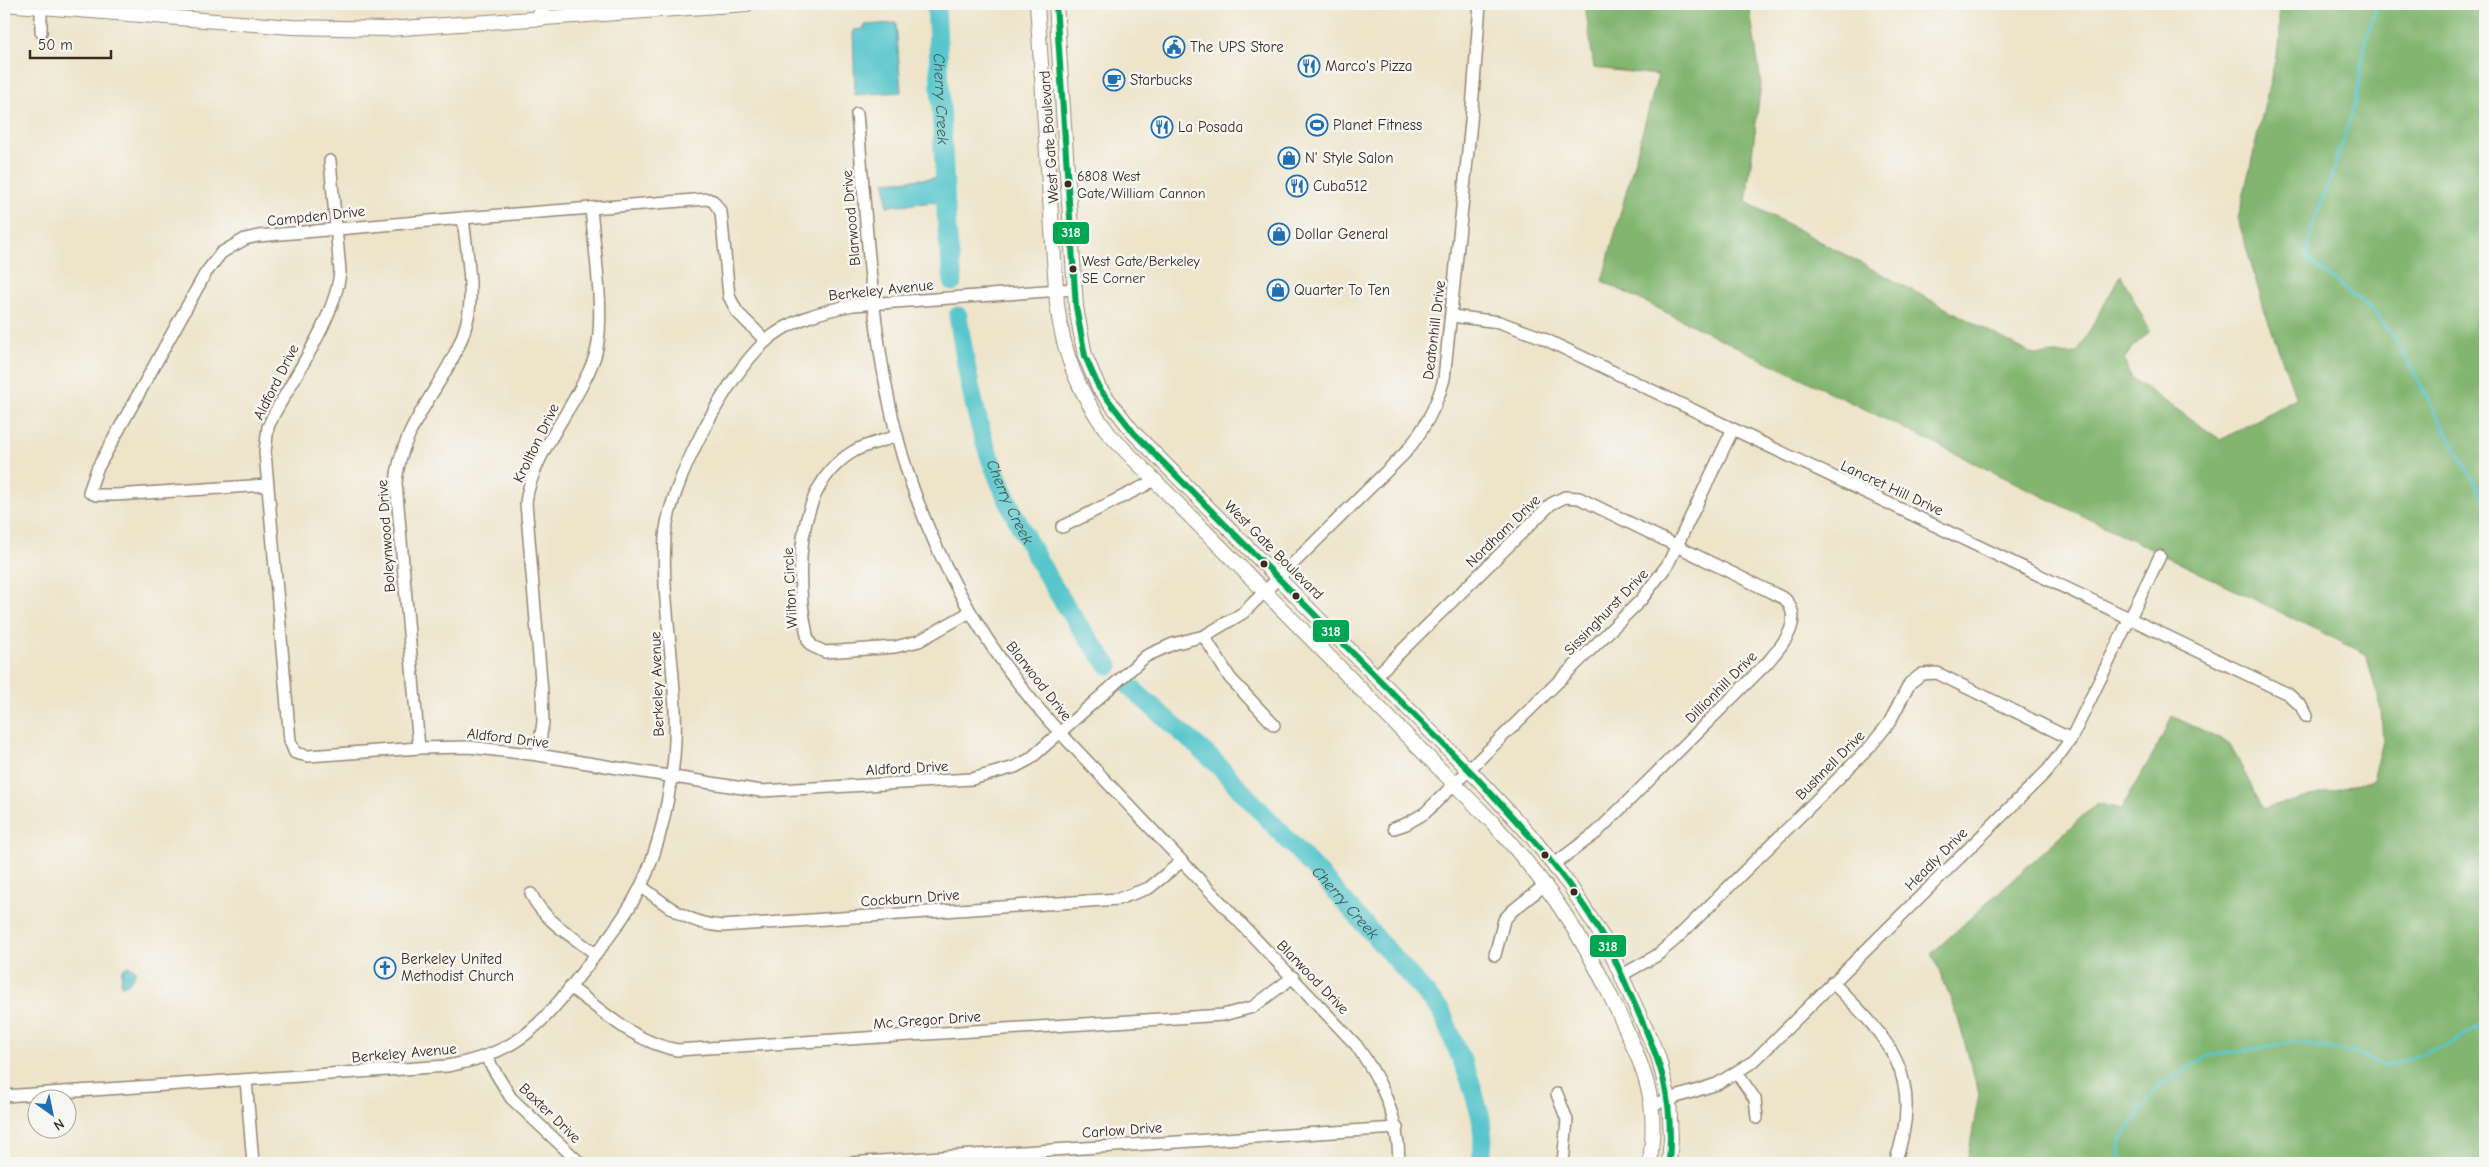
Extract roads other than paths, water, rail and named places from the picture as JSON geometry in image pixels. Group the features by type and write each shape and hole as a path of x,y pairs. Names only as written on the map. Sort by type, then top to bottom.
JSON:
{"main road":[{"path":"4,4 331,29 388,29 747,4"},
{"path":"540,4 540,19"},
{"name":"West Gate Boulevard","path":"1037,4 1060,333 1067,358 1081,391 1109,434 1455,784 1520,852 1546,884 1578,933 1602,978 1641,1065 1651,1105 1650,1163"},
{"name":"West Gate Boulevard","path":"1056,4 1068,165 1074,289 1085,356 1099,388 1134,433 1469,770 1554,864 1593,920 1622,975 1658,1056 1669,1099 1671,1138 1669,1163"},
{"path":"1048,168 1068,165"}],"street":[{"name":"Deatonhill Drive","path":"1266,592 1404,454 1424,429 1439,397 1444,379 1452,316 1480,4"},
{"path":"41,32 42,6"},
{"name":"Blarwood Drive","path":"857,114 874,304 897,436 925,519 970,612 1021,686 1060,733 1356,1045 1387,1096 1397,1128 1399,1163"},
{"name":"Aldford Drive","path":"330,161 340,271 336,298 268,427 265,452 292,748 300,756 419,748 469,747 538,756 761,792 972,779 1015,768 1042,750 1146,656 1173,644 1204,636 1232,621 1266,592"},
{"name":"Campden Drive","path":"267,486 110,496 96,495 89,492 97,469 197,287 221,253 245,239 463,218 708,200 712,201 721,212 728,296 737,312 766,340"},
{"name":"Krollton Drive","path":"538,756 543,722 542,692 527,496 533,477 587,375 598,346 599,314 591,208"},
{"name":"Boleynwood Drive","path":"419,748 396,476 407,437 461,341 469,316 469,291 463,218"},
{"name":"Berkeley Avenue","path":"4,1096 447,1066 486,1057 512,1045 538,1026 596,954 626,913 653,859 672,778 676,695 665,560 667,520 689,458 724,394 749,358 766,340 814,314 853,306 1074,289"},
{"name":"Lancret Hill Drive","path":"1452,316 1482,318 1515,326 1733,428 2288,694 2301,706 2306,716"},
{"name":"Sissinghurst Drive","path":"1394,828 1417,819 1642,600 1661,576 1677,547 1733,428"},
{"name":"Wilton Circle","path":"897,436 855,451 845,458 825,480 807,515 802,539 801,573 808,640 812,646 825,652 895,647 919,641 970,612"},
{"path":"1062,527 1146,485 1153,479"},
{"name":"Nordham Drive","path":"1375,677 1558,499 1572,496 1579,498 1677,547"},
{"name":"Dillionhill Drive","path":"1554,864 1596,833 1757,673 1783,643 1792,625 1793,618 1789,604 1779,594 1677,547"},
{"name":"Headly Drive","path":"1651,1105 1718,1084 1754,1061 2048,770 2071,739 2160,556"},
{"path":"1204,636 1230,678 1274,725"},
{"name":"Bushnell Drive","path":"1622,975 1656,956 1675,940 1869,748 1889,723 1906,690 1915,678 1922,674 1937,673 2071,739"},
{"name":"Cockburn Drive","path":"641,886 682,916 708,925 722,926 1118,899 1149,888 1181,862"},
{"path":"1494,954 1504,920 1512,911 1546,884"},
{"path":"531,894 537,907 544,915 596,954"},
{"name":"Mc Gregor Drive","path":"570,987 617,1023 650,1043 676,1050 686,1050 1223,1015 1253,1007 1293,978"},
{"path":"1832,982 1881,1032 1900,1068 1906,1106 1903,1131 1895,1163"},
{"name":"Baxter Drive","path":"486,1057 511,1098 580,1163"},
{"path":"1737,1073 1755,1099 1757,1118"},
{"path":"246,1080 253,1163"},
{"path":"1557,1094 1567,1120 1563,1163"},
{"name":"Carlow Drive","path":"849,1163 1397,1128"}],"water":[{"path":"896,23 901,92 855,95 853,30 864,29 864,25"},
{"path":"936,178 938,202 887,206 885,182"},
{"path":"129,966 135,970 134,976 128,984 121,986 122,969"}],"waterway":[{"name":"Cherry Creek","path":"936,4 947,230 953,282"},
{"path":"2378,4 2366,38 2356,100 2331,177 2313,224 2307,258 2372,310 2390,330 2485,502"},
{"name":"Cherry Creek","path":"958,316 979,424 1001,486 1027,540 1057,592 1109,666"},
{"name":"Cherry Creek","path":"1130,687 1213,760 1326,881 1441,1011 1470,1080 1481,1118 1483,1140 1481,1163"},
{"path":"2121,1163 2120,1141 2159,1086 2208,1056 2294,1042 2354,1053 2386,1066 2453,1043 2485,1021"}],"place":[{"name":"The UPS Store","path":"1174,47"},
{"name":"Marco's Pizza","path":"1309,66"},
{"name":"Starbucks","path":"1114,80"},
{"name":"Planet Fitness","path":"1317,125"},
{"name":"La Posada","path":"1162,127"},
{"name":"N' Style Salon","path":"1289,158"},
{"name":"6808 West Gate/William Cannon","path":"1068,184"},
{"name":"Cuba512","path":"1297,186"},
{"name":"Dollar General","path":"1279,234"},
{"name":"West Gate/Berkeley SE Corner","path":"1073,269"},
{"name":"Quarter To Ten","path":"1278,290"},
{"name":"Berkeley United Methodist Church","path":"385,968"}]}
